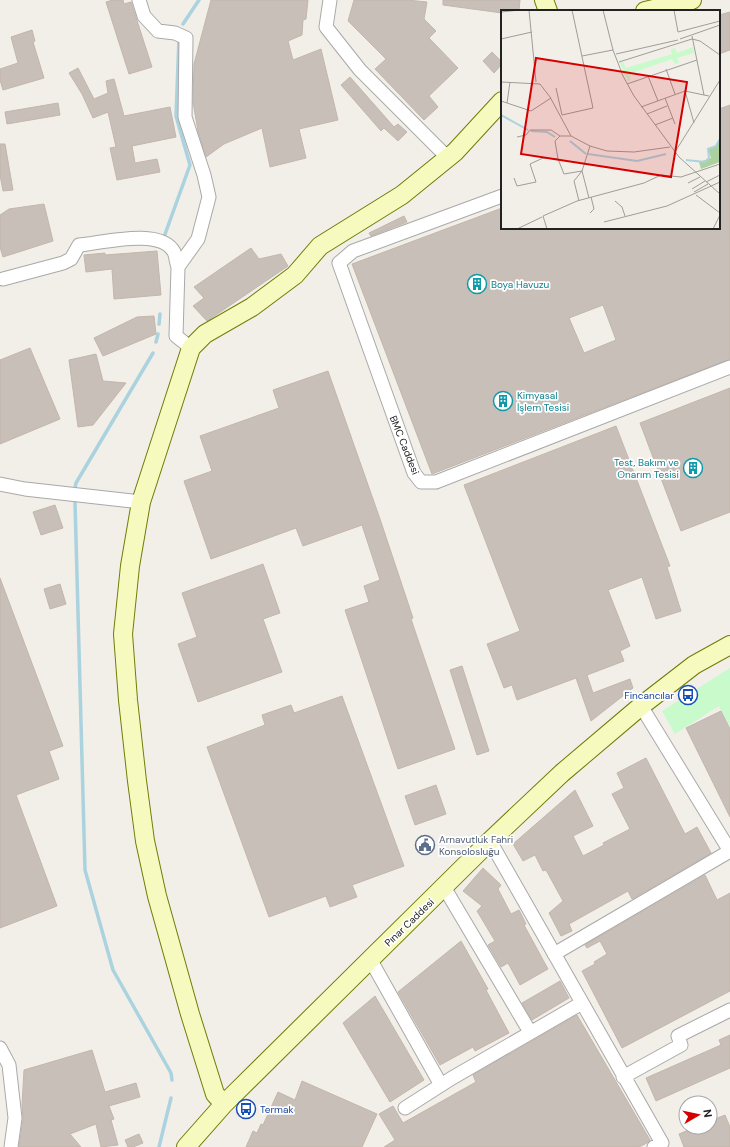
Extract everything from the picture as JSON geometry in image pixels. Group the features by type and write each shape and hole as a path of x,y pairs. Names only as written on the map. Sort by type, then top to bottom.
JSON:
{"street":[{"path":"139,0 144,16 158,32 175,34 186,38 185,117 204,175 209,197 198,239 178,267"},
{"path":"330,0 326,27 360,70 448,158"},
{"path":"544,0 548,10"},
{"path":"649,10 692,0"},
{"path":"224,1104 215,1094 190,1014 157,896 145,840 128,700 124,634 130,566 141,502 191,348 205,334 252,307 295,275 320,246 402,195 448,158 501,102"},
{"name":"BMC Caddesi","path":"501,196 353,251 339,263 414,473 421,482 436,482 730,367"},
{"path":"1,276 63,263 71,259 79,245 134,238 154,238 165,244 173,251 178,267 176,336 191,348"},
{"path":"0,484 26,489 141,502"},
{"name":"Pınar Caddesi","path":"192,1145 224,1104 490,841 562,773 641,706 694,665 730,645"},
{"name":"Pınar Caddesi","path":"641,706 730,659"},
{"path":"554,954 730,851 641,706"},
{"path":"490,841 582,1003 660,1146"},
{"path":"444,888 530,1032"},
{"path":"370,960 441,1085"},
{"path":"405,1108 530,1032 582,1003"},
{"path":"623,1077 681,1044 678,1036 730,1010"},
{"path":"0,1048 8,1065 14,1110 11,1147"}],"green space":[{"path":"730,668 730,726 719,706 675,734 662,711"}],"building":[{"path":"123,0 124,4 131,2 152,67 129,74 106,2"},
{"path":"211,0 308,0 306,19 303,20 302,35 288,41 293,60 321,49 338,120 299,129 306,158 270,167 262,128 224,144 206,157 198,131 193,102 194,64"},
{"path":"354,0 407,0 427,2 424,19 436,31 429,38 458,68 429,96 438,107 424,120 375,69 386,59 348,21"},
{"path":"443,0 520,0 519,10 501,10 501,13 443,5"},
{"path":"730,12 730,50 720,54 720,15"},
{"path":"32,30 35,41 33,42 44,78 3,90 0,80 0,69 18,63 11,37"},
{"path":"492,52 501,61 501,65 494,73 483,61"},
{"path":"78,68 94,99 108,93 106,81 114,79 124,116 170,107 176,137 132,146 135,163 157,159 160,172 117,180 110,148 116,147 108,112 93,118 82,94 69,73"},
{"path":"350,77 394,127 398,124 407,132 398,141 384,128 381,131 341,85"},
{"path":"58,103 60,115 7,124 5,112"},
{"path":"730,105 730,359 432,474 352,264 501,208 501,229 720,229 720,109","holes":["603,305 616,340 584,353 569,318"]},
{"path":"0,144 5,144 13,190 3,191 0,175"},
{"path":"44,204 53,241 3,257 0,247 0,215 9,209"},
{"path":"404,216 407,222 371,236 369,233"},
{"path":"251,248 259,259 281,254 288,266 207,321 193,306 204,298 194,287"},
{"path":"157,251 161,295 114,299 112,269 86,272 84,255"},
{"path":"154,316 156,334 103,356 94,338 137,317"},
{"path":"30,348 60,419 0,444 0,360"},
{"path":"96,354 103,381 126,383 93,425 78,427 69,360"},
{"path":"328,371 380,519 413,618 411,619 455,749 398,769 345,610 369,602 364,586 380,580 362,525 303,546 296,528 211,559 184,481 212,471 200,436 279,408 273,390"},
{"name":"Test, Bakım ve Onarım Tesisi","path":"730,388 730,512 681,531 640,423"},
{"path":"616,426 670,566 667,567 681,611 656,619 642,577 608,590 630,646 620,651 624,661 587,675 593,693 630,679 633,688 591,721 576,678 517,700 512,685 504,688 487,644 520,631 464,485"},
{"path":"55,505 63,528 41,535 33,512"},
{"path":"263,564 280,613 263,619 282,672 198,702 178,644 197,637 182,593"},
{"path":"0,578 63,746 49,751 59,779 16,795 57,906 0,928"},
{"path":"60,584 66,604 50,609 44,589"},
{"path":"462,666 489,751 477,755 450,670"},
{"path":"342,696 404,866 352,885 357,897 330,907 326,896 269,917 207,747 265,725 262,715 291,705 294,713"},
{"path":"721,711 730,729 730,817 686,728"},
{"path":"646,758 685,834 697,827 711,853 632,899 628,891 569,924 572,931 561,936 549,913 563,901 546,870 543,871 535,855 523,861 513,844 575,790 593,826 573,836 583,856 604,845 603,843 630,829 612,794 624,788 617,773"},
{"path":"436,785 446,814 415,825 405,796"},
{"path":"483,868 501,885 498,889 511,914 519,910 526,924 524,925 548,969 520,985 508,963 501,967 488,945 495,941 477,911 482,906 463,891"},
{"path":"705,875 717,900 730,893 730,991 622,1048 582,971 595,964 594,962 607,954 600,941 587,948 585,945"},
{"path":"461,941 488,989 486,990 509,1033 475,1051 473,1047 440,1065 398,992"},
{"path":"560,981 569,998 532,1020 522,1003"},
{"path":"375,996 424,1080 390,1102 343,1023"},
{"path":"577,1015 650,1140 647,1143 639,1147 384,1147 395,1140 379,1114 393,1106 403,1123 476,1082 473,1075"},
{"path":"730,1035 730,1068 656,1101 646,1078 721,1045 719,1040"},
{"path":"92,1050 105,1092 136,1083 140,1097 109,1106 114,1119 111,1120 118,1145 101,1147 96,1124 70,1134 81,1147 19,1147 23,1119 22,1105 24,1070"},
{"path":"302,1081 377,1114 362,1147 246,1147 253,1131 257,1133 261,1124 263,1125 278,1092 295,1100"},
{"path":"725,1115 730,1127 730,1147 684,1147 679,1135 718,1135 718,1118"},
{"path":"139,1134 143,1143 133,1147 128,1147 125,1140"}],"waterway":[{"path":"183,24 199,0"},
{"path":"164,237 190,165 176,116 179,38"},
{"path":"159,324 160,314"},
{"path":"156,342 158,334"},
{"path":"75,488 76,483 153,353"},
{"path":"75,502 85,870 113,970 171,1073 172,1080"},
{"path":"159,1147 171,1098"}],"place":[{"name":"Boya Havuzu","path":"477,284"},
{"name":"Kimyasal İşlem Tesisi","path":"503,401"},
{"name":"Test, Bakım ve Onarım Tesisi","path":"693,468"},
{"name":"Fincancılar","path":"688,695"},
{"name":"Arnavutluk Fahri Konsolosluğu","path":"425,845"},
{"name":"Termak","path":"246,1109"}]}
